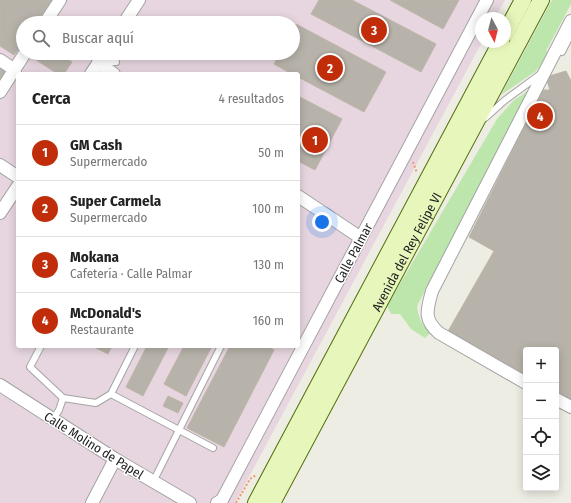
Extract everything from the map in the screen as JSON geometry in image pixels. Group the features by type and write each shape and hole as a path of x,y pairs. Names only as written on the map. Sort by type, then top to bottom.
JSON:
{"main road":[{"path":"511,23 523,0"},
{"name":"Avenida del Rey Felipe VI","path":"272,503 541,0"},
{"name":"Avenida del Rey Felipe VI","path":"256,503 498,48"}],"street":[{"path":"50,16 60,0"},
{"path":"129,16 139,0"},
{"name":"Calle Palmar","path":"217,503 222,500 487,0"},
{"path":"523,381 439,333 427,318 432,292 552,66 571,21"},
{"path":"0,60 15,70"},
{"path":"0,92 21,60"},
{"path":"92,72 100,60"},
{"path":"104,60 115,68"},
{"path":"0,165 16,176"},
{"path":"0,213 16,189"},
{"path":"300,197 361,238"},
{"name":"Calle Molino de Papel","path":"0,384 114,459 190,503"},
{"path":"559,401 571,407"},
{"path":"92,503 114,459"}],"lane":[{"path":"549,50 565,21 571,16"},
{"path":"470,134 504,101 552,66 571,34"},
{"path":"40,348 30,367 63,398 96,403 111,394 134,348"},
{"path":"153,482 220,348"},
{"path":"111,394 178,431 213,448"},
{"path":"53,419 59,410 63,398"},
{"path":"248,503 258,486 268,480"}],"shaded area":[{"path":"0,0 505,0 498,12 475,12 475,48 479,48 235,503 0,503"}],"green space":[{"path":"552,0 571,0 571,4 546,51 550,53 536,71 501,95"},
{"path":"532,88 417,306 421,321 430,333 425,338 411,329 400,314 391,314 387,306 497,119 513,101"}],"building":[{"path":"0,0 52,0 41,16 16,16 16,52 14,55 0,46"},
{"path":"319,0 352,0 436,44 421,72 311,14"},
{"path":"390,0 459,0 443,29"},
{"path":"300,26 386,72 364,112 300,78 300,72 288,72 274,64 276,60 300,60"},
{"path":"36,60 69,60 72,62 65,72 55,72"},
{"path":"0,65 8,70 0,82"},
{"path":"566,71 571,81 571,401 559,395 559,347 523,347 523,374 447,333 494,251 469,237 543,90 550,90 546,77"},
{"path":"300,97 342,119 315,170 300,162"},
{"path":"96,348 111,348 108,354"},
{"path":"146,348 168,348 143,396 126,387"},
{"path":"183,348 211,348 186,396 164,384"},
{"path":"229,348 270,348 274,350 224,447 187,428"},
{"path":"168,396 183,403 178,413 163,406"}],"place":[{"name":"Mokana","path":"374,30"},
{"name":"Super Carmela","path":"330,68"},
{"name":"McDonald's","path":"540,116"},
{"name":"GM Cash","path":"315,140"}]}
